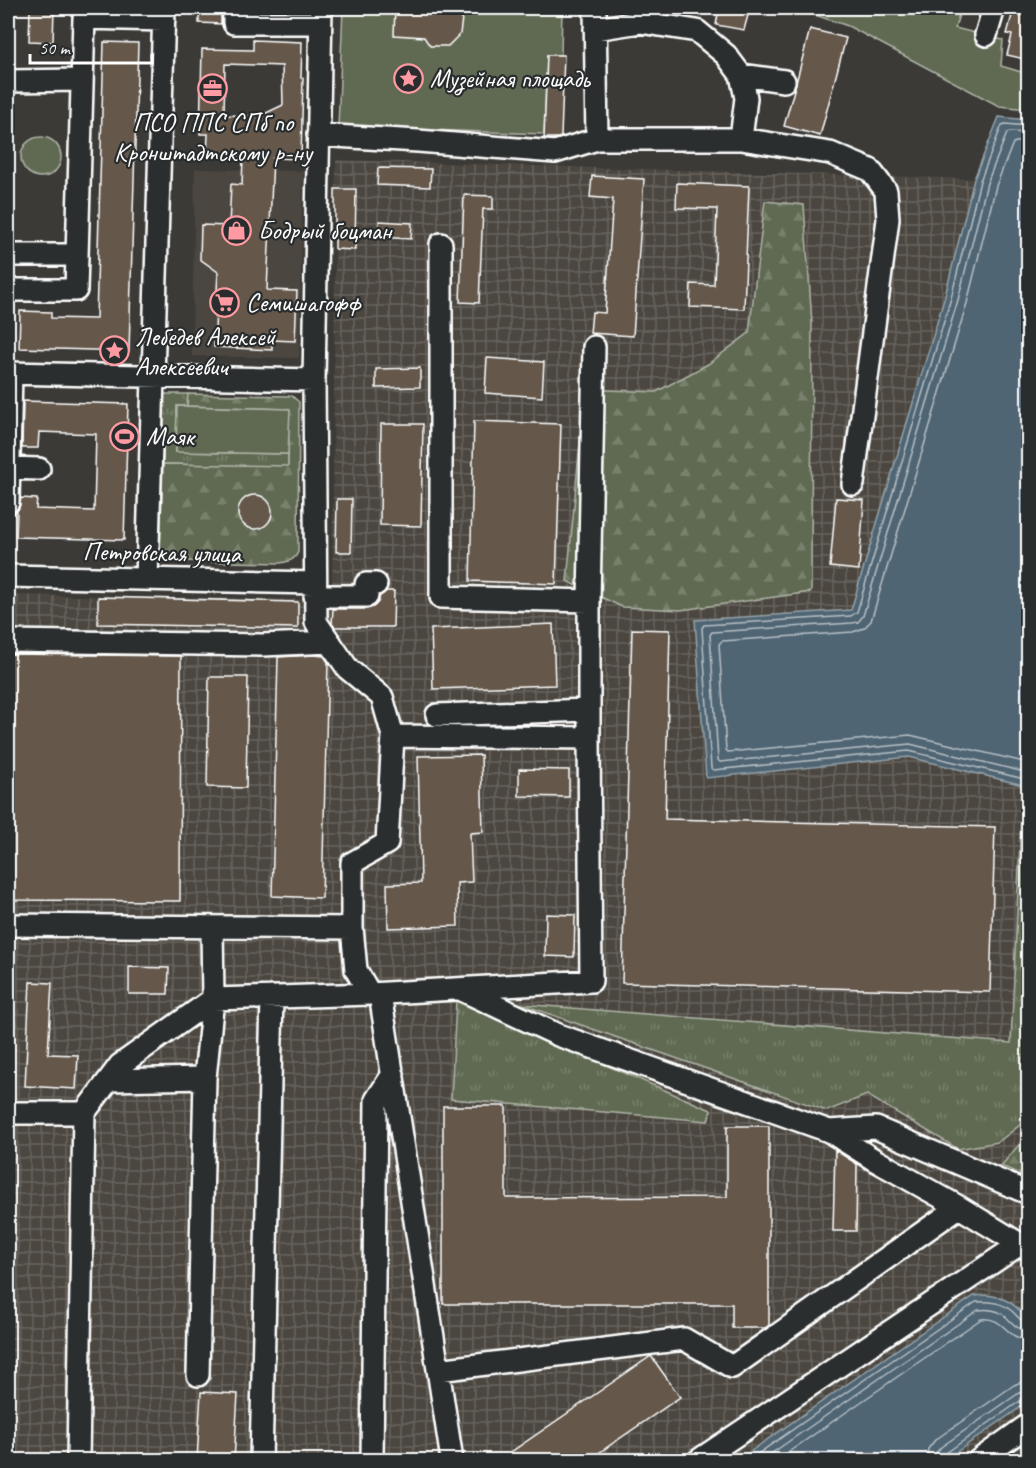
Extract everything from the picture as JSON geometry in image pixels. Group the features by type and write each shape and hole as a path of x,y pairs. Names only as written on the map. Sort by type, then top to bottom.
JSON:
{"street":[{"path":"234,8 234,23 266,15 321,15 314,380 316,622 348,669 382,697 393,736 387,843 352,863 352,928 356,970 375,994 393,1074 452,1461"},
{"path":"595,8 597,139"},
{"path":"986,35 994,8"},
{"path":"8,290 76,290 84,13 164,14 147,579"},
{"path":"595,29 640,22 697,31 726,55 741,75 746,98 741,139"},
{"path":"741,75 784,81"},
{"path":"8,81 82,80"},
{"path":"318,135 555,152 597,139 741,139 830,153 870,170 886,191 888,219 853,484"},
{"path":"441,244 441,597 590,601"},
{"path":"8,255 76,255"},
{"path":"78,1461 84,1113 120,1065 213,999 462,990 591,981 589,710 594,347"},
{"path":"8,502 9,373 314,380"},
{"path":"8,468 39,469"},
{"name":"Петровская улица","path":"8,576 147,579 315,589 366,596 366,584 376,584"},
{"path":"8,641 262,645 330,642"},
{"path":"437,715 589,710"},
{"path":"393,736 589,738"},
{"path":"8,925 352,928"},
{"path":"198,1375 205,1078 213,999 212,927"},
{"path":"462,990 558,1035 829,1131 1024,1246 699,1461"},
{"path":"261,1461 272,997"},
{"path":"372,1461 376,1100 393,1074"},
{"path":"109,1080 205,1078"},
{"path":"8,1113 84,1113"},
{"path":"829,1131 876,1128 1029,1193"},
{"path":"438,1370 684,1339 732,1367 959,1207"},
{"path":"978,1461 1029,1425"}],"shaded area":[{"path":"336,160 974,179 945,296 851,610 695,620 706,778 909,757 1024,785 1028,797 1028,1460 8,1460 8,595 332,600"},
{"path":"195,169 303,171 299,358 192,356"}],"green space":[{"name":"Музейная площадь","path":"343,8 562,8 561,55 547,55 544,134 338,127"},
{"path":"794,8 961,8 955,28 1003,40 1001,66 1028,74 1028,109 999,106 848,26"},
{"path":"41,137 49,138 55,143 60,149 60,165 55,171 49,176 41,177 33,176 27,171 22,165 21,157 22,149 27,143 33,138"},
{"path":"765,201 804,205 812,323 811,592 681,610 622,607 567,581 585,389 656,392 708,364 749,333"},
{"path":"164,394 188,394 187,406 177,406 176,452 288,454 288,467 163,464"},
{"path":"188,394 292,396 299,402 298,552 293,559 280,563 177,561 170,557 166,550 160,550 163,464 288,466 289,409 187,406"},
{"path":"177,406 290,409 288,454 176,452"},
{"path":"1021,822 1028,844 1028,1119 998,1142 958,1149 867,1095 827,1111 521,1004 1011,1043"},
{"path":"456,1001 711,1110 708,1121 451,1099"},
{"path":"1028,1134 1028,1177 1001,1166"}],"water":[{"path":"999,117 1028,120 1028,797 1023,785 909,757 706,778 695,620 851,610 945,296 974,179"},
{"path":"986,1295 1010,1302 1028,1319 1028,1402 945,1460 738,1460 974,1296"}],"building":[{"path":"30,8 54,8 53,42 29,41"},
{"path":"199,8 221,8 221,24 199,23"},
{"path":"395,8 459,8 462,18 460,34 448,46 430,46 424,37 394,35"},
{"path":"719,8 750,8 744,30 716,25"},
{"path":"1014,8 1029,8 1029,60 1007,55 1012,35 1007,34"},
{"path":"810,29 846,38 820,136 784,126"},
{"path":"253,40 302,42 301,159 273,158 267,290 297,291 295,341 272,340 272,350 214,347 218,272 200,259 201,225 229,226 231,184 242,185 243,157 207,156 208,134 200,134 202,49 253,50","holes":["225,64 282,66 283,105 260,116 224,115"]},
{"path":"104,42 138,43 129,351 19,348 20,311 51,312 51,318 96,319"},
{"path":"547,55 564,55 561,137 558,138 544,138"},
{"path":"378,168 431,169 430,187 377,185"},
{"path":"592,176 644,179 633,336 590,333 592,312 605,313 613,199 590,197"},
{"path":"677,183 749,186 744,309 690,307 691,284 714,285 717,209 676,208"},
{"path":"335,189 356,189 355,250 335,249"},
{"path":"464,195 493,196 493,209 483,209 479,303 460,302"},
{"path":"379,221 412,223 411,239 378,237"},
{"path":"487,358 544,362 542,397 485,393"},
{"path":"420,368 420,387 376,388 376,369"},
{"path":"23,401 128,404 124,540 16,537 17,511 21,498 37,499 36,509 94,511 96,434 39,432 38,448 22,448"},
{"path":"474,421 561,424 556,584 470,581"},
{"path":"381,424 423,424 421,526 380,525"},
{"path":"255,495 267,500 272,512 267,524 255,529 243,524 238,512 243,500"},
{"path":"836,498 864,500 859,570 830,567"},
{"path":"337,499 352,499 351,552 336,552"},
{"path":"387,591 394,591 393,627 335,627 332,624 333,609 373,607 380,596"},
{"path":"98,597 298,602 298,628 98,624"},
{"path":"553,624 555,685 433,689 431,629"},
{"path":"632,629 670,630 665,819 995,827 990,992 622,983"},
{"path":"8,654 181,656 180,901 8,900"},
{"path":"324,656 328,662 322,898 272,896 278,657"},
{"path":"209,677 248,677 246,788 207,787"},
{"path":"481,755 483,832 470,833 472,882 457,883 458,926 388,928 387,884 421,883 418,756"},
{"path":"519,769 569,770 569,797 519,796"},
{"path":"546,914 575,915 574,957 545,956"},
{"path":"129,967 169,968 168,994 129,994"},
{"path":"30,982 52,983 48,1054 78,1055 76,1089 25,1086"},
{"path":"443,1106 506,1106 506,1198 727,1197 727,1126 769,1126 769,1325 765,1328 732,1328 732,1304 443,1304"},
{"path":"835,1150 857,1164 856,1231 833,1231"},
{"path":"651,1356 680,1397 587,1461 517,1461 511,1452"},
{"path":"201,1392 238,1394 234,1461 197,1460"}],"place":[{"name":"Музейная площадь","path":"409,78"},
{"name":"ПСО ППС СПб по Кронштадтскому р-ну","path":"213,88"},
{"name":"Бодрый боцман","path":"237,230"},
{"name":"Семишагофф","path":"225,302"},
{"name":"Лебедев Алексей Алексеевич","path":"114,351"},
{"name":"Маяк","path":"125,436"}]}
